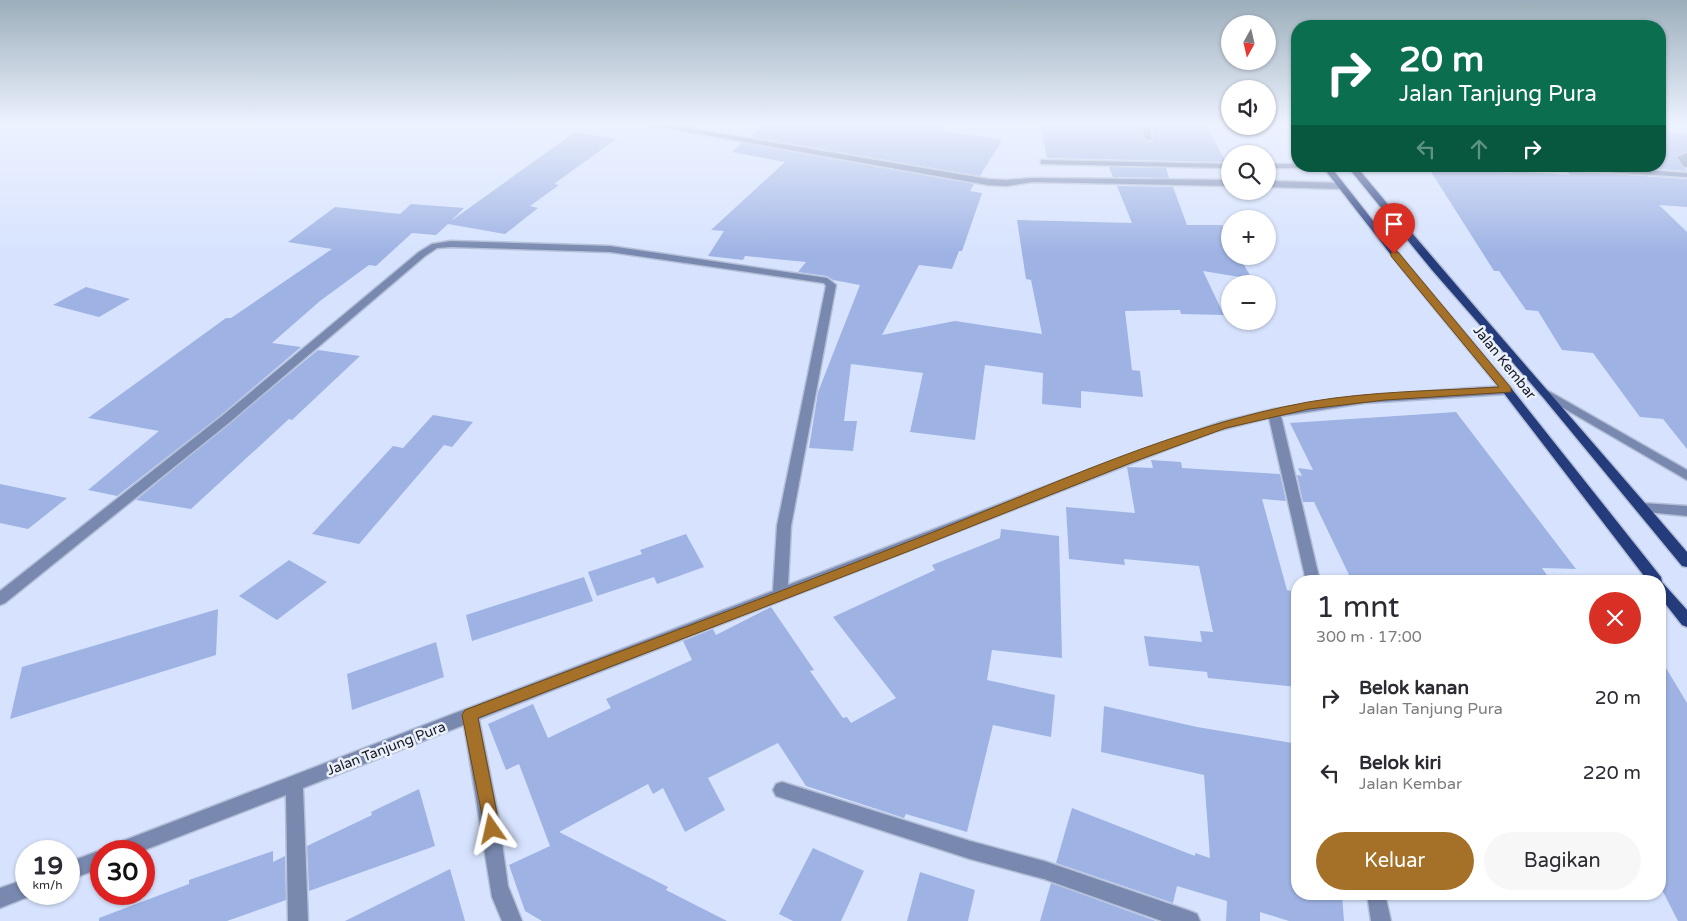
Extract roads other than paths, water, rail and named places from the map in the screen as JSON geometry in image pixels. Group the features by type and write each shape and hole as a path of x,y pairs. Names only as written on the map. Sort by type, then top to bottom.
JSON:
{"main road":[{"name":"Jalan Kembar","path":"1331,172 1507,390 1651,575"},
{"name":"Jalan Kembar","path":"1356,172 1435,268 1545,393 1687,562"},
{"path":"1666,595 1687,621"}],"street":[{"path":"900,167 988,182 1006,183 1032,180 1221,183"},
{"path":"1639,172 1687,175"},
{"path":"1276,184 1340,184"},
{"path":"0,599 226,419 422,254 444,244 488,243 610,249 827,281 830,285 829,294 784,526 780,595"},
{"name":"Jalan Tanjung Pura","path":"149,840 1129,459 1223,425 1309,405 1385,396 1507,390"},
{"path":"1545,393 1687,476"},
{"path":"1274,413 1312,575"},
{"path":"1642,508 1687,511"},
{"path":"470,715 492,829 496,874 501,901 512,921"},
{"path":"294,784 298,921"},
{"path":"782,790 970,850 1044,870 1190,921"},
{"path":"0,898 15,892"},
{"path":"1377,900 1381,921"}]}
